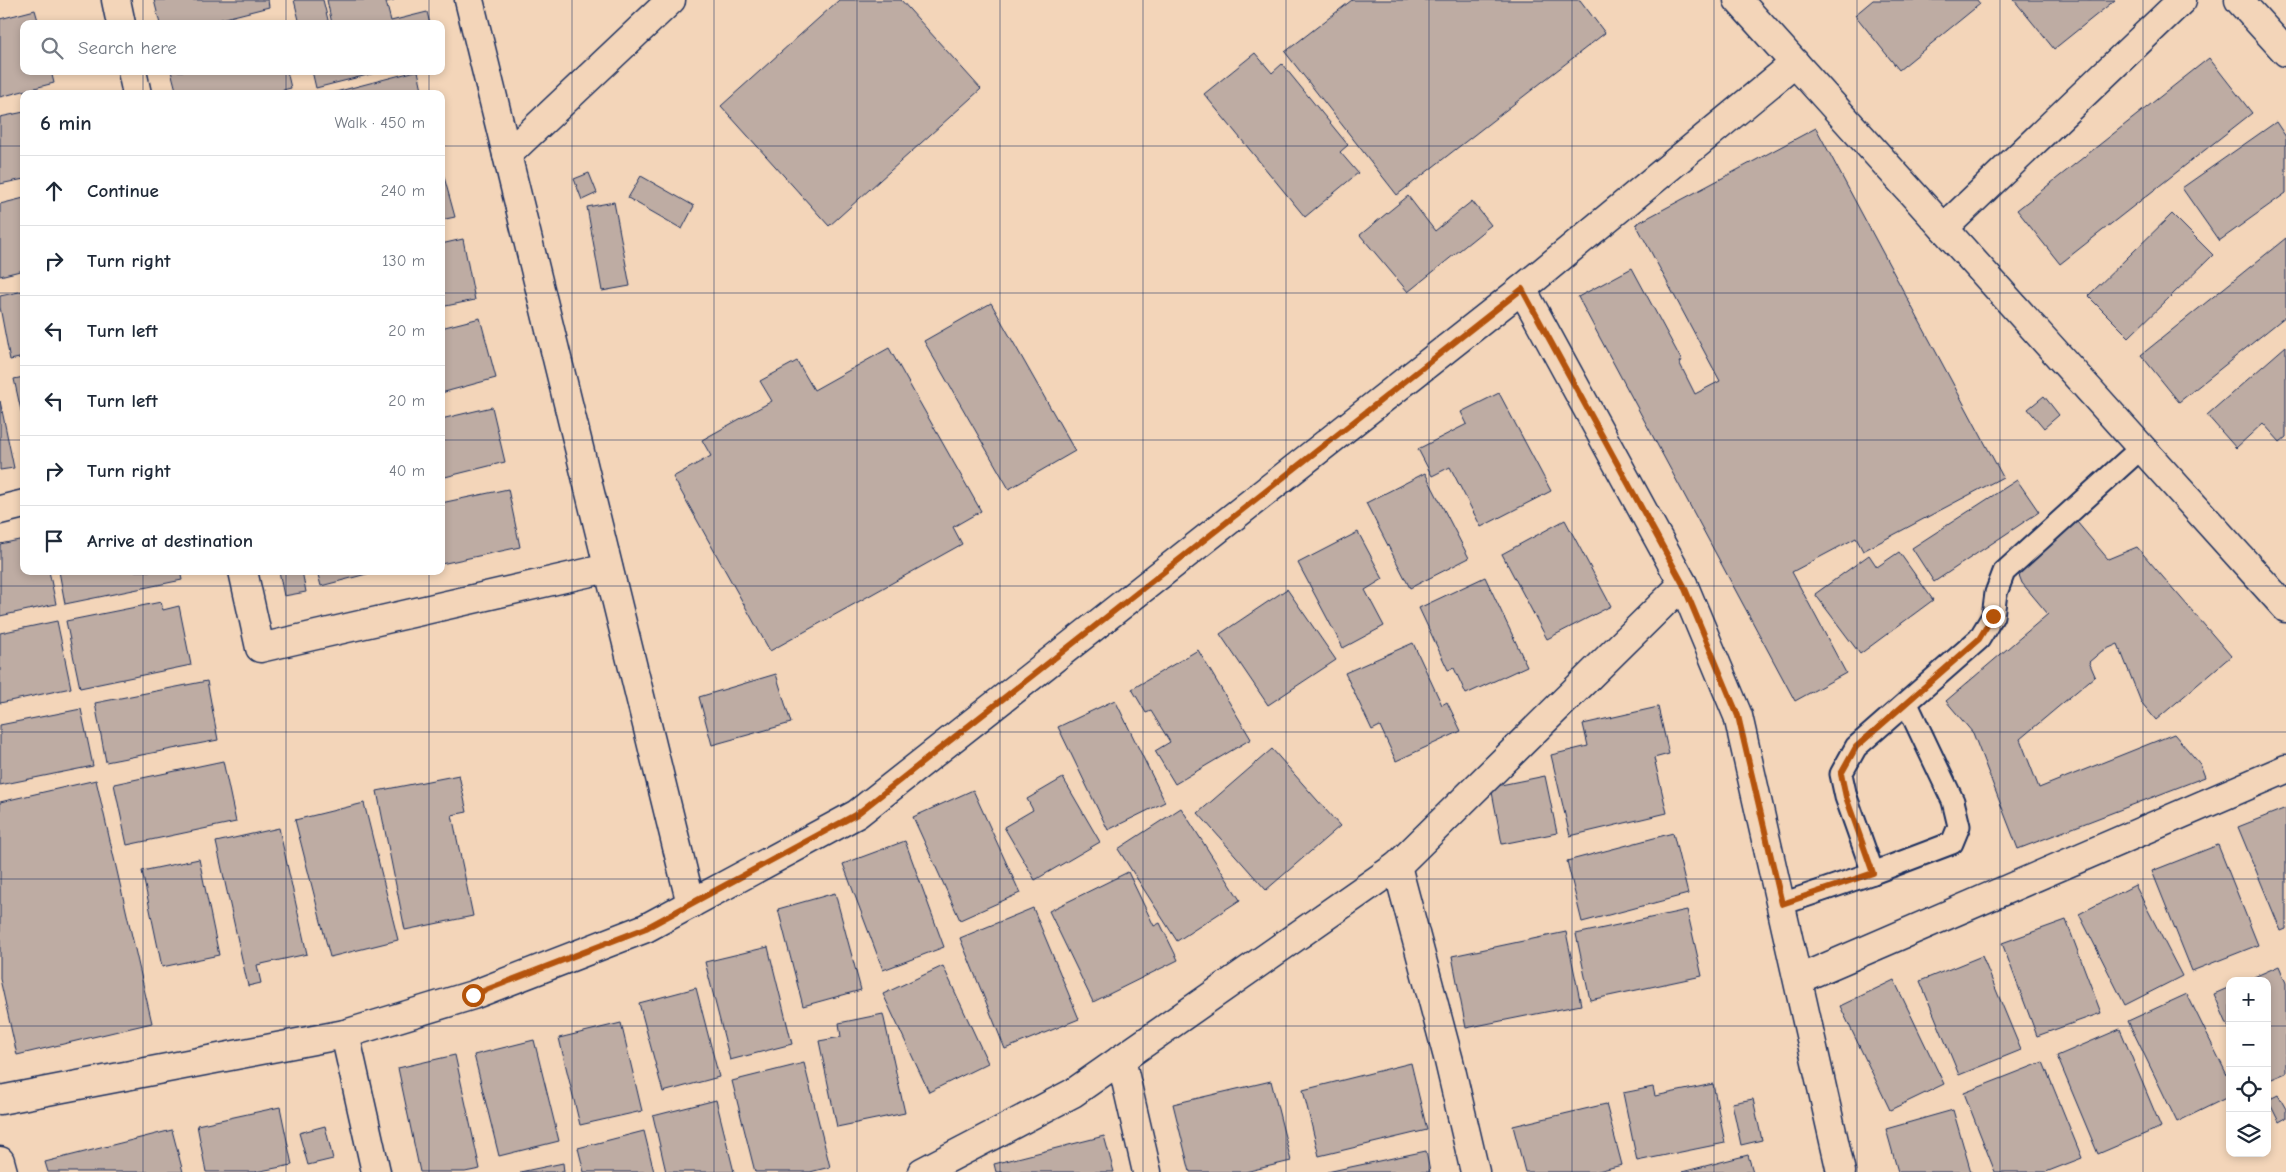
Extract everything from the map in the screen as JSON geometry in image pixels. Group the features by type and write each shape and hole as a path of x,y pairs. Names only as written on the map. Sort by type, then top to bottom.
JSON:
{"street":[{"path":"116,0 121,20"},
{"path":"469,0 691,904"},
{"path":"507,155 672,0"},
{"path":"1738,0 2286,608"},
{"path":"1944,228 2182,0"},
{"path":"2238,0 2286,52"},
{"path":"0,1100 345,1034 473,995 646,928 857,814 1522,289 1796,63"},
{"path":"133,75 136,90"},
{"path":"1522,289 1683,584 1738,716 1799,979 1841,1172"},
{"path":"0,510 20,505"},
{"path":"244,575 260,648 608,568"},
{"path":"922,1172 1072,1094 1397,866 1683,584"},
{"path":"1799,979 2286,769"},
{"path":"1397,866 1449,1061 1474,1172"},
{"path":"345,1034 376,1172"},
{"path":"1122,1059 1147,1172"},
{"path":"0,1161 3,1172"}],"lane":[{"path":"1873,873 1846,797 1841,774 1856,747 1979,639 1993,616 1996,594 2004,572 2141,448"},
{"path":"1782,904 1873,873 1952,843 1959,826 1954,801 1907,704"}],"building":[{"path":"154,0 268,0 269,7 218,20 159,20"},
{"path":"294,0 323,0 328,20 299,20"},
{"path":"327,0 394,0 386,2 391,20 331,20"},
{"path":"839,0 901,0 981,89 829,226 721,106"},
{"path":"1352,0 1580,0 1605,33 1397,195 1285,52"},
{"path":"1873,0 1977,0 1980,4 1899,70 1855,15"},
{"path":"2014,0 2115,0 2054,49"},
{"path":"35,10 38,20 20,20 20,75 52,75 54,83 20,90 20,92 0,97 0,19"},
{"path":"427,12 429,20 395,20"},
{"path":"1255,53 1272,73 1282,64 1348,145 1340,152 1358,173 1305,217 1204,94"},
{"path":"2209,58 2252,113 2060,264 2017,210"},
{"path":"172,75 288,75 291,88 283,90 176,90"},
{"path":"313,75 367,75 316,88"},
{"path":"401,75 419,75 422,90 343,90"},
{"path":"20,113 20,180 0,184 0,117"},
{"path":"2276,122 2286,137 2286,193 2219,241 2182,188"},
{"path":"1816,128 2003,477 1863,551 1856,538 1792,572 1846,673 1795,701 1578,297 1632,268 1682,361 1679,362 1695,394 1720,381 1636,224"},
{"path":"589,173 597,193 582,200 574,179"},
{"path":"641,176 694,206 682,229 628,198"},
{"path":"445,181 455,217 445,219"},
{"path":"1408,196 1435,231 1472,201 1491,225 1408,292 1360,235"},
{"path":"20,199 20,271 0,276 0,204"},
{"path":"614,202 630,286 602,291 587,207"},
{"path":"2172,214 2213,255 2129,337 2088,296"},
{"path":"2286,238 2286,316 2179,402 2141,355"},
{"path":"463,239 475,300 445,306 445,243"},
{"path":"20,292 20,358 10,360 0,307 0,296"},
{"path":"991,303 1075,451 1009,489 924,341"},
{"path":"480,318 496,378 445,392 445,327"},
{"path":"2286,346 2286,437 2280,442 2263,423 2236,448 2207,415"},
{"path":"889,348 981,511 953,527 962,544 770,651 673,477 711,456 702,440 772,401 760,381 797,361 814,390"},
{"path":"20,378 20,406 14,379"},
{"path":"1499,393 1551,491 1481,527 1450,467 1432,476 1418,449 1467,424 1461,412"},
{"path":"2044,396 2059,415 2044,428 2028,409"},
{"path":"0,401 14,468 0,470"},
{"path":"492,407 505,462 445,477 445,418"},
{"path":"1425,473 1469,558 1410,588 1366,503"},
{"path":"2017,480 2039,512 1934,582 1912,548"},
{"path":"508,489 520,547 445,563 445,502"},
{"path":"1565,520 1611,606 1547,639 1502,554"},
{"path":"2077,522 2108,559 2137,547 2231,656 2156,720 2141,702 2118,644 2102,651 2089,662 2095,676 2020,739 2039,788 2174,734 2200,764 2205,777 2018,849 1973,733 1946,701 2048,614 2022,583 2017,570 2069,525"},
{"path":"1358,532 1383,579 1365,590 1384,626 1343,648 1298,563"},
{"path":"20,540 20,575 50,575 56,604 0,616 0,544"},
{"path":"1899,552 1933,600 1860,654 1815,594 1869,555 1877,567"},
{"path":"60,575 181,575 182,580 65,604"},
{"path":"280,575 303,575 306,592 284,596"},
{"path":"318,575 363,575 321,586"},
{"path":"1485,577 1527,666 1466,694 1454,668 1448,670 1419,608"},
{"path":"1287,589 1336,660 1268,705 1220,634"},
{"path":"161,602 163,610 179,606 191,665 80,688 66,621"},
{"path":"57,621 71,688 0,703 0,633"},
{"path":"1413,643 1442,705 1447,702 1461,731 1396,761 1380,726 1372,730 1345,673"},
{"path":"1198,650 1251,739 1175,784 1155,751 1170,742 1151,711 1146,713 1132,689"},
{"path":"776,674 791,723 712,745 699,697"},
{"path":"207,681 218,740 106,762 95,703"},
{"path":"1115,700 1165,802 1108,830 1058,727"},
{"path":"1658,707 1669,754 1654,758 1667,813 1570,836 1551,755 1588,746 1583,724"},
{"path":"81,709 93,766 0,785 0,725"},
{"path":"1272,749 1340,826 1266,890 1198,813"},
{"path":"223,761 236,822 127,845 114,784"},
{"path":"459,775 467,812 452,815 473,916 405,930 377,791"},
{"path":"1545,776 1557,833 1502,844 1491,787"},
{"path":"1063,778 1100,842 1035,880 1004,827 1033,810 1027,799"},
{"path":"96,780 152,1023 17,1055 0,979 0,802"},
{"path":"973,790 1020,893 960,920 913,817"},
{"path":"364,803 398,940 330,957 295,820"},
{"path":"1181,808 1240,900 1177,941 1118,849"},
{"path":"2286,808 2286,929 2281,931 2238,827"},
{"path":"279,828 307,954 257,965 261,983 248,986 216,842"},
{"path":"1673,833 1688,894 1582,922 1567,861"},
{"path":"905,841 944,947 883,970 843,864"},
{"path":"2218,845 2258,945 2192,971 2152,871"},
{"path":"199,859 219,955 162,967 142,871"},
{"path":"1128,872 1154,926 1160,923 1178,960 1093,1002 1049,911"},
{"path":"2135,885 2182,976 2125,1005 2079,914"},
{"path":"835,893 861,990 803,1006 778,909"},
{"path":"1033,908 1079,1019 1005,1049 960,938"},
{"path":"1687,910 1702,976 1590,1000 1576,934"},
{"path":"2066,920 2101,1013 2037,1036 2002,943"},
{"path":"1566,932 1581,1005 1466,1028 1452,956"},
{"path":"768,947 792,1044 730,1060 705,962"},
{"path":"1982,956 2021,1050 1959,1075 1920,981"},
{"path":"943,966 988,1063 929,1092 883,994"},
{"path":"2279,966 2286,983 2286,1073 2271,1079 2271,977 2254,977"},
{"path":"1894,980 1944,1084 1890,1110 1840,1006"},
{"path":"696,988 719,1077 663,1092 639,1003"},
{"path":"2226,989 2226,1022 2214,994"},
{"path":"2187,994 2226,1073 2226,1098 2177,1122 2128,1021"},
{"path":"883,1014 905,1113 837,1127 819,1041 841,1037 839,1023"},
{"path":"621,1023 642,1111 580,1125 559,1038"},
{"path":"2120,1029 2161,1127 2098,1154 2057,1056"},
{"path":"534,1040 559,1141 499,1156 474,1055"},
{"path":"455,1055 480,1169 465,1172 420,1172 398,1068"},
{"path":"2043,1062 2082,1158 2046,1172 1995,1172 1964,1093"},
{"path":"804,1063 830,1167 810,1172 755,1172 732,1081"},
{"path":"1411,1063 1427,1130 1319,1156 1303,1090"},
{"path":"1271,1081 1291,1161 1245,1172 1190,1172 1173,1104"},
{"path":"1713,1084 1725,1143 1637,1161 1623,1093 1653,1087 1655,1096"},
{"path":"2278,1095 2286,1109 2286,1118 2279,1122 2271,1106 2271,1098"},
{"path":"1753,1099 1762,1140 1741,1145 1732,1103"},
{"path":"716,1100 734,1172 666,1172 653,1116"},
{"path":"1606,1104 1622,1165 1594,1172 1525,1172 1513,1126"},
{"path":"280,1107 292,1165 255,1172 206,1172 197,1125"},
{"path":"1953,1110 1971,1172 1898,1172 1886,1129"},
{"path":"325,1126 333,1159 308,1165 299,1133"},
{"path":"172,1130 183,1172 48,1172 45,1162"},
{"path":"644,1131 654,1172 584,1172 578,1148"},
{"path":"1104,1136 1114,1172 996,1172 994,1164"},
{"path":"1426,1151 1430,1172 1327,1172"},
{"path":"1748,1155 1753,1172 1682,1172"},
{"path":"563,1163 564,1172 520,1172"}],"route":[{"path":"473,995 646,928 857,814 1522,289 1683,584 1738,716 1782,904 1873,873 1846,797 1841,774 1856,747 1979,639 1993,616"}]}
